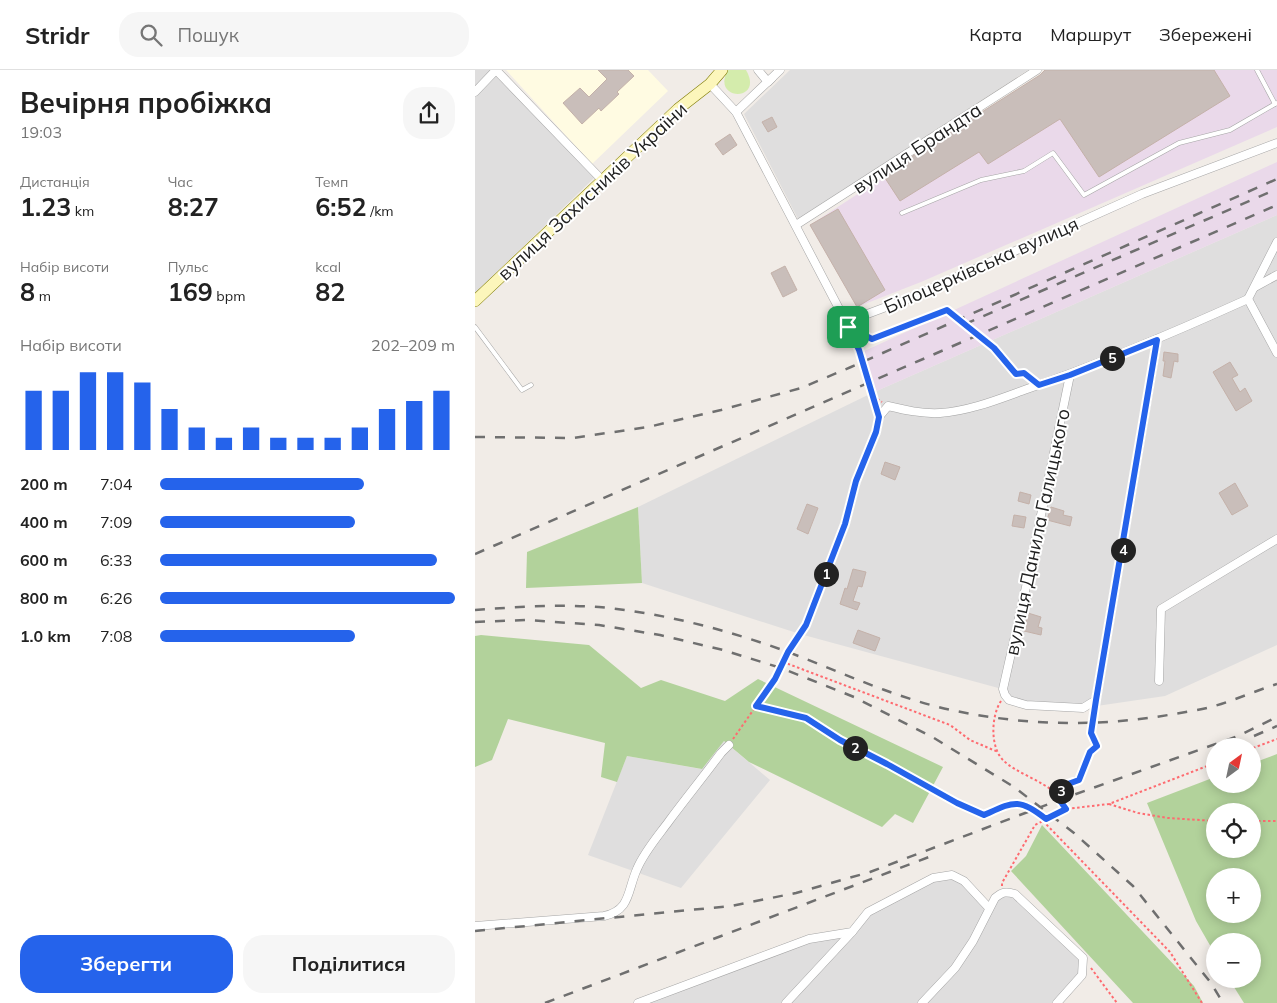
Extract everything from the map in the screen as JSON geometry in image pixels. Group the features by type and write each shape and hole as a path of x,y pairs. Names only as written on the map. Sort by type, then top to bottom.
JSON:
{"main road":[{"path":"709,84 721,70"},
{"name":"вулиця Захисників України","path":"475,300 602,180 709,84"}],"street":[{"path":"475,92 496,70 602,180"},
{"path":"758,70 768,82"},
{"path":"735,112 780,70"},
{"name":"вулиця Брандта","path":"796,225 1037,70"},
{"name":"Білоцерківська вулиця","path":"709,84 735,112 846,322 909,298 1142,194 1277,143"},
{"path":"806,625 845,524 856,481 876,432 879,417 888,406 915,412 939,413 967,409 1070,375 1157,340 1248,299 1277,242"},
{"path":"1255,288 1277,275"},
{"path":"1248,299 1277,353"},
{"path":"1003,692 1009,700 1026,705 1048,707 1083,708 1096,700 1157,340"},
{"name":"вулиця Данила Галицького","path":"1003,692 1070,375"},
{"path":"1159,681 1161,609 1277,539"},
{"path":"475,926 530,923 614,914 625,904 637,869 650,847 729,745"},
{"path":"786,1003 852,932 868,912 933,878 952,875 964,881 989,908"},
{"path":"922,1003 955,968 973,941 995,898 1001,892 1015,894 1083,958 1082,975 1057,1003"},
{"path":"638,1003 809,939 852,932"}],"lane":[{"path":"902,213 981,180 1024,171 1053,153 1083,195 1179,143 1230,130 1276,103 1257,70"},
{"path":"475,327 522,390 531,385"}],"path":[{"path":"879,417 859,350 848,327 872,339 947,310 994,348 1016,374 1024,373 1039,385"},
{"path":"872,396 888,406"},
{"path":"729,745 775,679 783,662 806,625"},
{"path":"783,662 949,725 970,740 998,752"},
{"path":"1003,692 997,707 994,728 996,749 1003,760 1056,795 1066,809"},
{"path":"1056,795 1068,784 1079,780 1090,752 1097,746 1091,733 1096,700"},
{"path":"756,706 806,718 840,740 957,803 984,815 1012,803 1031,807 1046,819"},
{"path":"1261,745 1277,739"},
{"path":"1001,892 1002,883 1035,825 1066,809 1109,804 1206,766"},
{"path":"1109,804 1138,813 1168,818 1206,820"},
{"path":"1043,821 1170,952 1202,1003"},
{"path":"1261,821 1277,821"},
{"path":"1083,958 1117,1003"}],"shaded area":[{"path":"475,70 490,70 595,177 475,293"},
{"path":"506,70 648,70 668,91 592,164"},
{"path":"790,70 1028,70 798,219 744,114"},
{"path":"1049,70 1277,70 1277,127 921,282 857,307 810,225"},
{"path":"1277,162 1277,215 872,393 860,353"},
{"path":"1277,215 1277,645 1165,696 1083,708 1009,700 1002,689 800,634 642,583 638,507 872,393"},
{"path":"724,741 770,780 681,888 588,855 627,756 701,769"},
{"path":"952,875 989,908 995,898 1009,892 1083,958 1082,975 1057,1003 638,1003 809,939 852,932 868,912 933,878"}],"green space":[{"path":"728,70 746,70 750,81 749,88 744,93 737,94 726,88 724,80"},
{"path":"638,507 642,583 526,588 527,552"},
{"path":"475,636 589,645 641,688 661,680 725,701 758,679 943,767 913,823 895,814 882,827 749,762 724,741 702,769 627,756 617,782 601,777 605,743 508,719 492,760 475,767"},
{"path":"1277,754 1277,1003 1244,1003 1235,988 1261,988 1261,933 1206,933 1206,938 1196,921 1147,803 1206,780 1206,793 1261,793 1261,760"},
{"path":"1042,825 1194,986 1203,1003 1133,1003 1011,871 1026,856"}],"building":[{"path":"598,70 628,70 634,76 601,111 599,108 582,124 563,103 580,88 589,97 607,79"},
{"path":"1045,70 1214,70 1230,96 1099,177 1060,119 988,164 979,152 900,201 883,175"},
{"path":"772,117 777,127 768,132 762,122"},
{"path":"730,134 737,145 723,155 715,144"},
{"path":"838,209 885,290 857,307 810,225"},
{"path":"785,266 797,290 783,297 771,273"},
{"path":"1164,352 1178,354 1178,362 1174,361 1171,378 1163,376"},
{"path":"1230,362 1238,375 1232,378 1240,392 1245,388 1252,401 1236,411 1213,372"},
{"path":"885,462 900,467 895,480 881,474"},
{"path":"1235,483 1248,506 1232,515 1219,493"},
{"path":"1020,492 1031,495 1029,504 1018,501"},
{"path":"807,504 818,508 808,534 797,529"},
{"path":"1051,507 1064,511 1063,515 1072,517 1070,526 1047,520"},
{"path":"1014,515 1026,517 1024,528 1012,526"},
{"path":"853,569 866,572 862,587 858,586 853,601 860,603 857,610 840,604"},
{"path":"1028,613 1041,617 1038,627 1042,628 1041,635 1024,631"},
{"path":"858,630 880,638 875,651 853,643"}],"railway":[{"path":"475,437 573,438 648,427 721,410 801,388 1277,179"},
{"path":"965,324 1277,189"},
{"path":"475,554 1277,205"},
{"path":"475,610 537,606 584,606 647,613 719,630 765,644 913,700 956,711 1011,720 1092,723 1147,718 1211,707 1277,684"},
{"path":"475,622 526,620 599,625 660,635 723,650 781,668 854,697 934,738 1014,787 1074,833 1133,886 1211,983 1223,1003"},
{"path":"475,931 731,906 796,893 870,872 1062,799 1238,736 1277,717"},
{"path":"1254,736 1277,726"},
{"path":"545,1003 929,857"}],"route":[{"path":"947,310 994,348 1016,374 1024,373 1039,385 1070,375 1157,340 1091,733 1097,746 1090,752 1079,780 1068,784 1056,795 1066,809 1046,819 1031,807 1012,803 984,815 957,803 840,740 806,718 756,706 775,679 788,652 806,625 845,524 856,481 876,432 879,417 859,350 848,327 872,339 947,310"}]}
